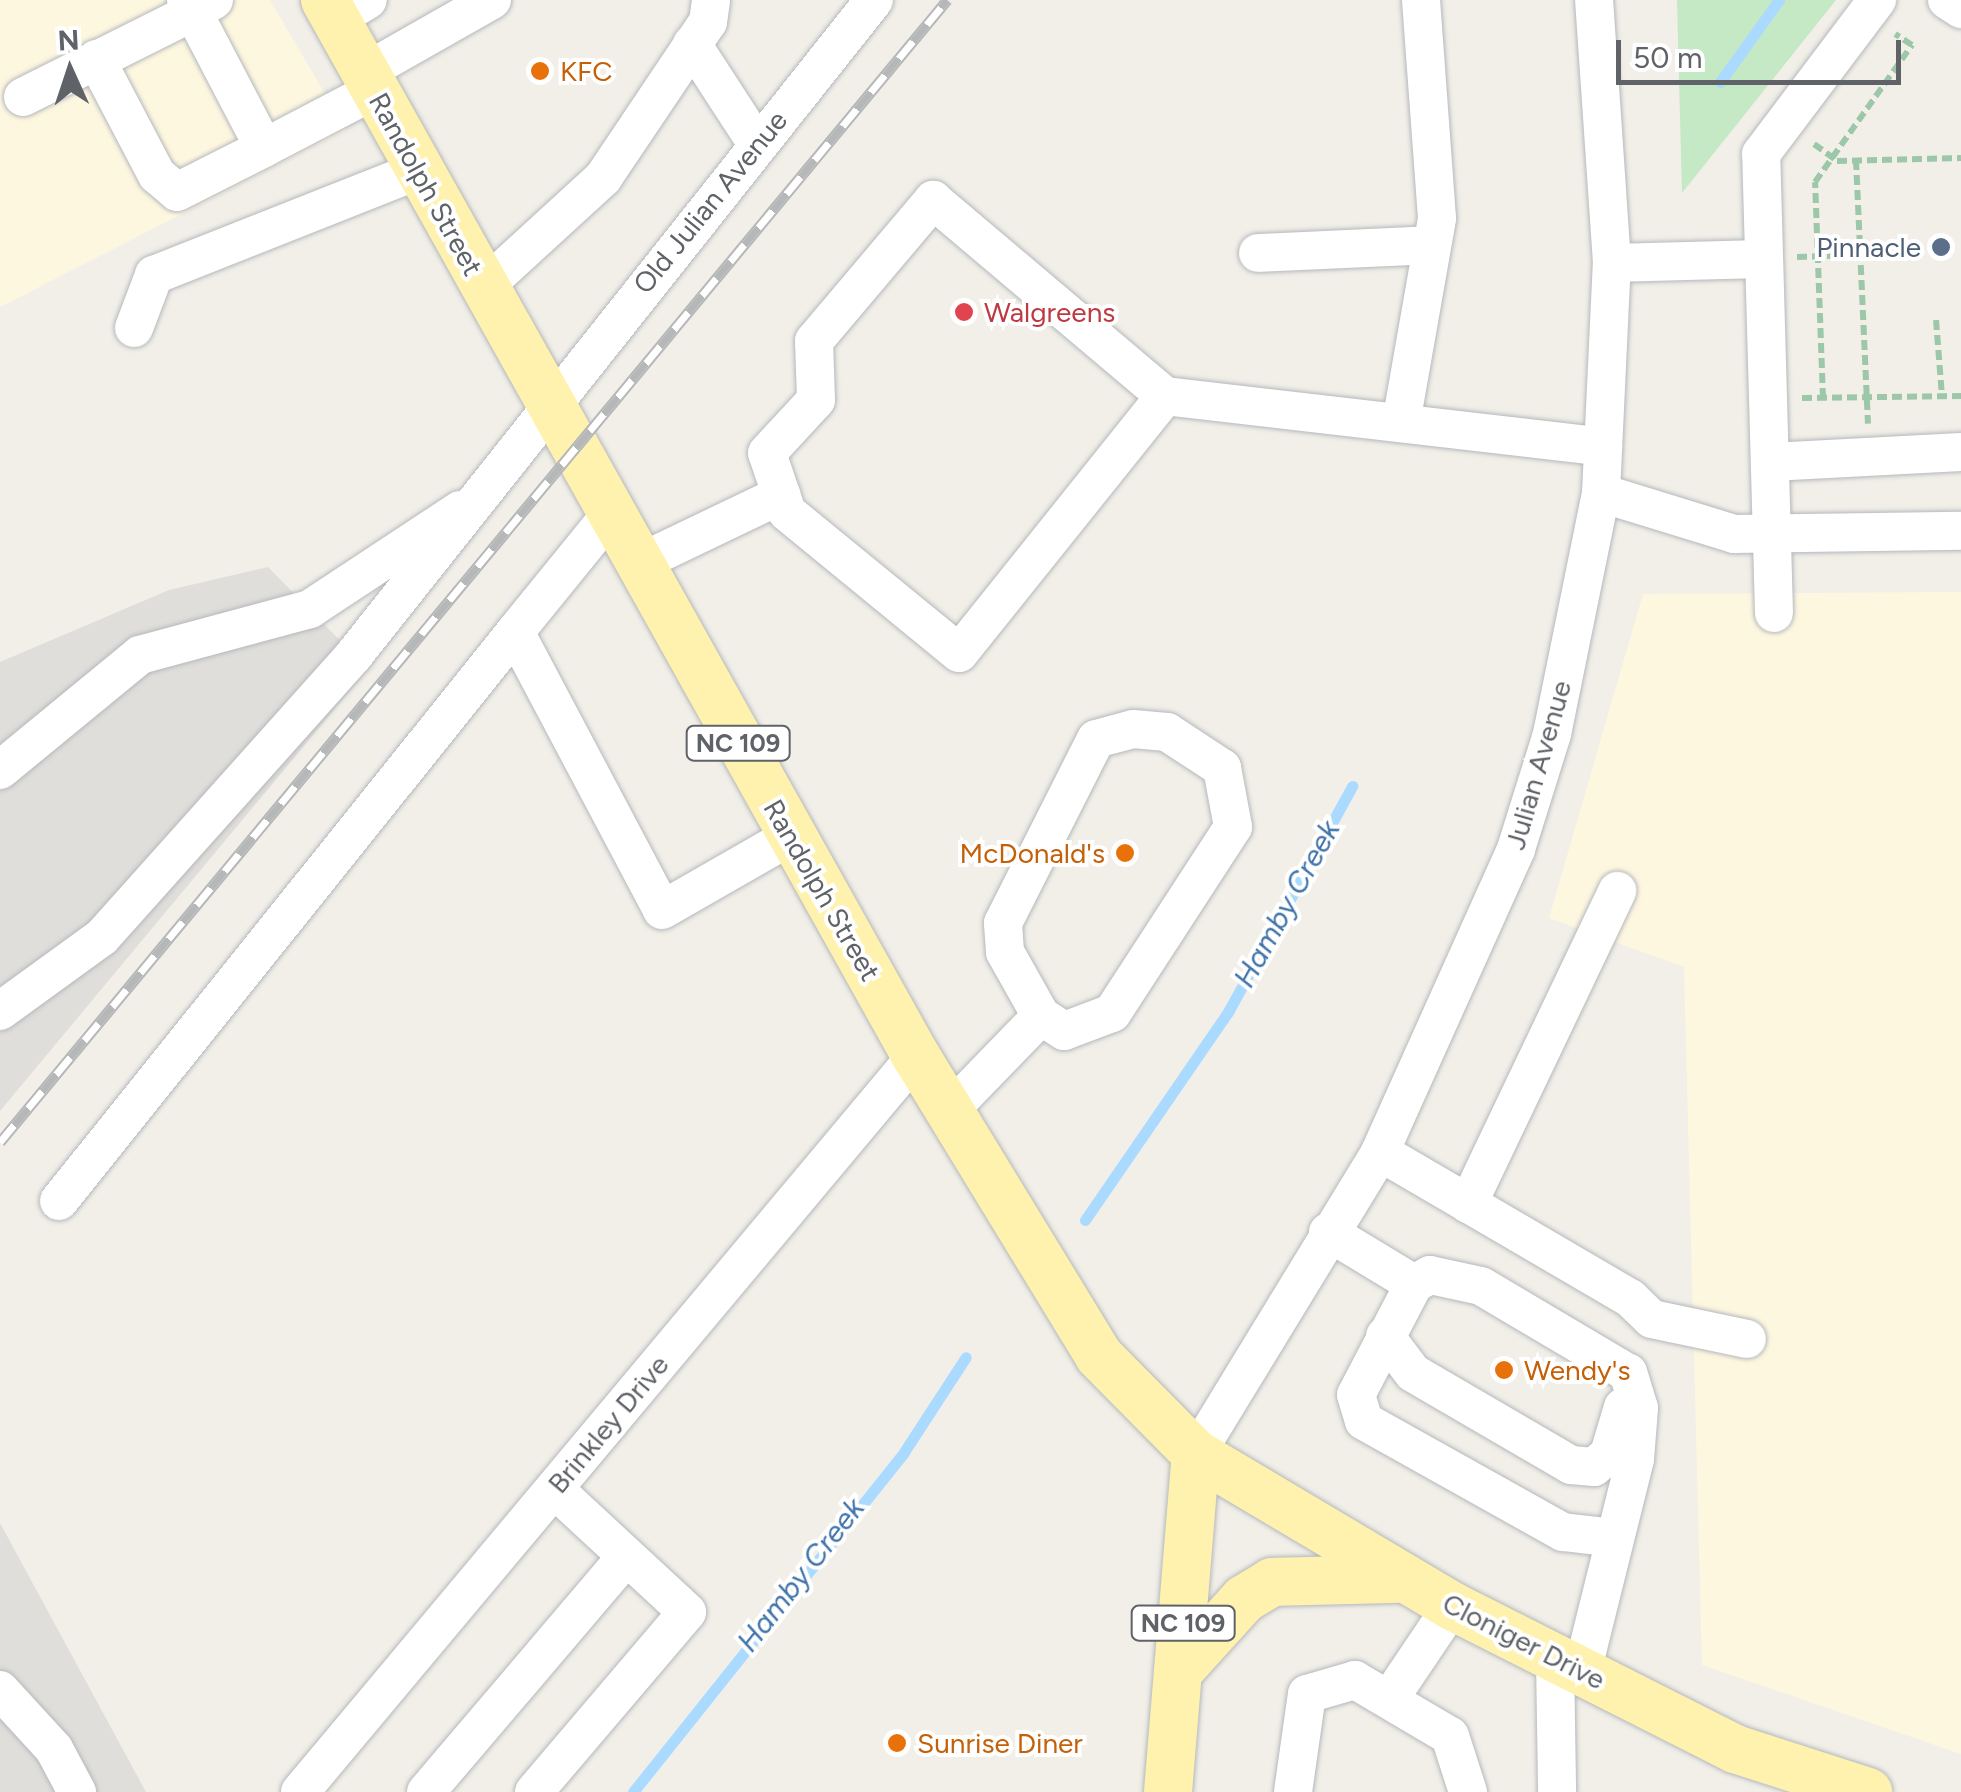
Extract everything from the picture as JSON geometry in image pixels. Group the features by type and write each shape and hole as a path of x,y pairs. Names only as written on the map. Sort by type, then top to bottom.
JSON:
{"main road":[{"name":"Randolph Street","path":"343,6 370,81 546,404 948,1112 1098,1356 1196,1454"},
{"name":"Cloniger Drive","path":"1196,1454 1452,1606 1568,1665 1736,1749 1868,1792"},
{"name":"NC 109","path":"1168,1792 1196,1454"},
{"path":"1178,1672 1244,1599 1272,1582 1350,1573 1409,1580"}],"street":[{"path":"96,58 157,175 177,192 264,148 492,0"},
{"path":"483,288 603,178 692,44 711,0"},
{"name":"Old Julian Avenue","path":"0,1011 102,937 366,640 546,404 874,0"},
{"path":"1401,423 1432,245 1421,0"},
{"name":"Julian Avenue","path":"1196,1454 1380,1152 1516,849 1552,734 1601,493 1612,264 1594,0"},
{"path":"1947,0 1961,10"},
{"path":"23,97 198,4 264,148"},
{"path":"1774,613 1775,536 1761,259 1761,154 1871,6"},
{"path":"692,44 757,144"},
{"path":"134,328 154,275 418,170"},
{"path":"1165,396 959,654 787,512 767,453 816,400 814,341 933,200 1165,396 1603,447"},
{"path":"1258,253 1432,245"},
{"path":"1612,264 1761,259"},
{"path":"1771,462 1961,452"},
{"path":"1601,493 1734,534 1961,530"},
{"path":"637,564 781,495"},
{"path":"0,770 140,655 310,609 478,498"},
{"path":"59,1201 610,515"},
{"path":"516,632 662,910 792,836"},
{"path":"1167,732 1222,768 1233,827 1112,1013 1082,1031 1041,1016 1005,952 1003,923 1096,739 1167,732"},
{"path":"1468,1204 1617,891"},
{"path":"948,1112 1041,1016"},
{"name":"Brinkley Drive","path":"300,1792 916,1056"},
{"path":"1380,1152 1652,1319 1747,1339"},
{"path":"1328,1232 1414,1284"},
{"path":"1556,1792 1568,1665 1614,1538 1639,1408 1628,1373 1481,1286 1430,1275 1414,1284 1356,1395 1364,1421 1563,1532 1614,1538"},
{"path":"1385,1336 1413,1373 1571,1465 1594,1466 1624,1426 1614,1382 1487,1306 1481,1286"},
{"path":"534,1792 687,1612 554,1489"},
{"path":"426,1792 626,1556"},
{"path":"1390,1698 1452,1606"},
{"path":"1293,1792 1308,1694 1355,1680 1450,1736 1468,1792"},
{"path":"0,1690 54,1749 77,1792"}],"path":[{"path":"1823,398 1814,182 1912,45 1871,6"},
{"path":"1784,123 1830,156 1856,160 1961,158"},
{"path":"1856,160 1869,457"},
{"path":"1761,259 1885,254"},
{"path":"1936,320 1942,396"},
{"path":"1768,399 1961,396"}],"shaded area":[{"path":"0,0 270,0 346,130 0,307"},
{"path":"268,567 368,669 0,1111 0,662 169,590"},
{"path":"1961,592 1961,1754 1702,1665 1684,967 1549,918 1643,594"},
{"path":"0,1523 146,1792 0,1792"}],"green space":[{"path":"1677,0 1836,0 1682,193"}],"waterway":[{"name":"Hamby Creek","path":"1720,82 1779,0"},
{"name":"Hamby Creek","path":"1085,1220 1228,1012 1352,786"},
{"name":"Hamby Creek","path":"633,1792 904,1452 966,1357"}],"railway":[{"path":"0,1142 947,0"}],"place":[{"name":"KFC","path":"540,71"},
{"name":"Pinnacle","path":"1941,247"},
{"name":"Walgreens","path":"964,312"},
{"name":"McDonald's","path":"1125,853"},
{"name":"Wendy's","path":"1504,1370"},
{"name":"Sunrise Diner","path":"897,1743"}]}
